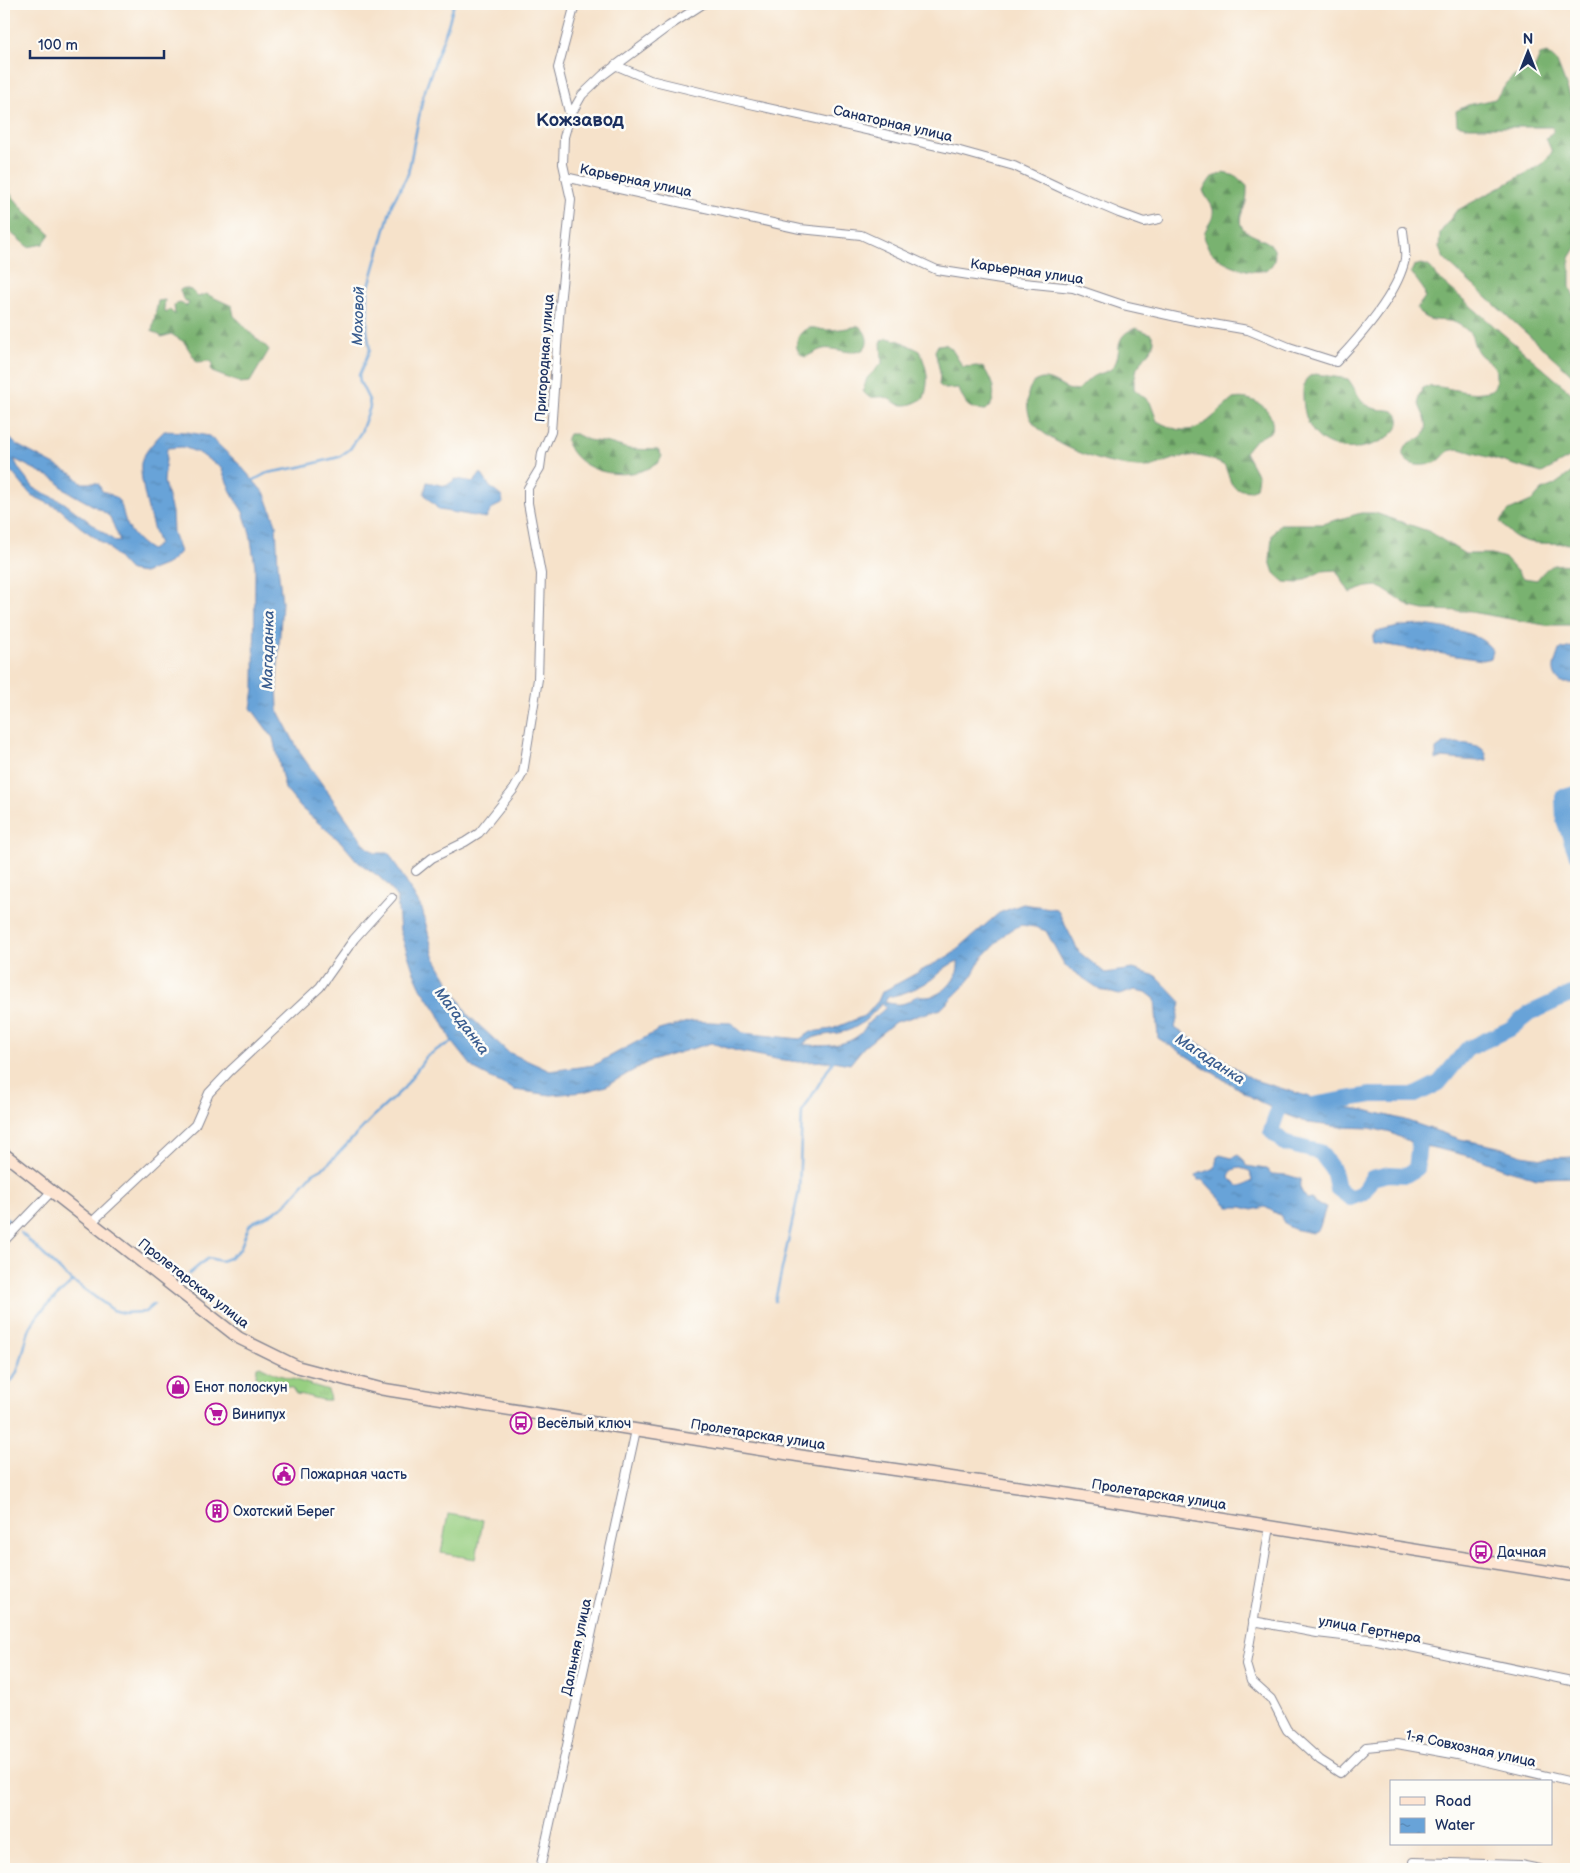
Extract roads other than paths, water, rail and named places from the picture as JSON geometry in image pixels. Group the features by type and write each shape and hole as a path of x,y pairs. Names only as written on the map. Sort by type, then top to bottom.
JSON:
{"main road":[{"name":"Пролетарская улица","path":"4,1154 238,1338 298,1367 382,1389 807,1457 1057,1492 1576,1576"}],"street":[{"path":"570,116 558,68 576,4"},
{"name":"Пригородная улица","path":"416,871 432,858 466,842 479,833 514,789 523,773 538,679 541,574 528,503 528,488 540,468 542,452 551,432 560,304 571,200 563,164 564,137 570,116 582,95 615,65 703,4"},
{"name":"Санаторная улица","path":"615,65 650,80 960,151 1014,166 1067,191 1144,222 1159,219"},
{"name":"Карьерная улица","path":"565,177 800,229 861,235 938,270 1014,282 1073,288 1123,304 1190,320 1248,330 1289,347 1336,362 1360,336 1394,287 1405,258 1403,231"},
{"path":"92,1222 195,1125 209,1093 320,987 354,939 392,897"},
{"path":"4,1241 51,1192"},
{"name":"Дальняя улица","path":"540,1869 636,1430"},
{"path":"1253,1620 1270,1527"},
{"name":"улица Гертнера","path":"1253,1620 1317,1633 1377,1640 1576,1682"},
{"name":"1-я Совхозная улица","path":"1253,1620 1246,1664 1251,1681 1271,1699 1287,1730 1320,1760 1340,1773 1366,1747 1397,1744 1458,1755 1576,1783"},
{"path":"1414,1862 1520,1865 1540,1869"}],"water":[{"path":"164,431 187,432 209,436 239,464 265,494 276,524 282,602 277,679 278,711 300,753 366,846 375,853 389,853 422,909 434,956 468,1015 508,1052 550,1071 594,1065 659,1030 691,1021 731,1023 743,1033 800,1039 811,1032 832,1029 866,1015 878,1001 882,992 952,954 999,913 1023,904 1057,909 1079,952 1105,973 1133,969 1156,976 1181,1002 1175,1028 1254,1080 1342,1107 1365,1110 1405,1120 1460,1139 1499,1147 1522,1155 1543,1158 1576,1157 1576,1177 1537,1178 1505,1169 1477,1158 1413,1143 1391,1133 1370,1128 1308,1123 1275,1110 1158,1038 1155,999 1146,992 1135,990 1119,995 1101,990 1065,966 1046,931 1021,925 1007,932 981,959 969,981 941,1009 895,1022 864,1047 850,1064 833,1061 799,1062 776,1059 737,1051 711,1043 648,1062 606,1086 583,1092 551,1095 514,1090 474,1069 451,1040 438,1013 421,988 400,931 397,898 389,886 358,862 341,842 301,808 285,789 273,738 251,708 254,689 255,566 250,533 243,512 233,496 221,468 199,453 183,447 167,448 164,482 172,512 173,532 180,552 169,563 144,573 130,571 107,546 79,526 60,509 31,495 4,463 4,432 17,445 74,475 81,483 98,483 102,491 119,501 131,531 138,540 151,550 159,544 147,504 141,463 147,450","holes":["14,459 56,480 65,490 101,510 110,517 120,541 116,542 63,502 34,488 19,469","958,961 958,969 955,976 951,983 938,993 923,997 916,995 910,1001 902,1004 885,1002 888,997 911,990 927,982","882,1003 886,1007 853,1039 832,1045 817,1046 803,1044 820,1036 852,1029 865,1021"]},
{"path":"481,473 490,487 502,497 503,503 493,508 486,518 439,510 424,494 427,482 446,486 456,479 474,482"},
{"path":"1424,625 1452,629 1480,639 1493,651 1491,658 1482,660 1374,643 1373,638 1376,632 1403,626"},
{"path":"1576,646 1576,683 1561,683 1554,671 1559,650"},
{"path":"1456,743 1481,748 1487,760 1441,758 1436,760 1436,749 1443,744"},
{"path":"1220,1155 1232,1158 1238,1155 1244,1160 1246,1166 1266,1169 1272,1174 1287,1175 1301,1179 1300,1188 1308,1200 1311,1199 1320,1206 1326,1207 1319,1229 1312,1233 1293,1229 1285,1224 1281,1216 1265,1207 1252,1210 1242,1207 1229,1207 1203,1180 1198,1180 1196,1176 1215,1168 1217,1157","holes":["1240,1168 1250,1171 1252,1181 1244,1186 1238,1186 1229,1177 1231,1172 1236,1169"]}],"waterway":[{"name":"Моховой","path":"252,481 267,473 339,457 350,449 361,432 370,407 359,375 370,350 367,330 368,290 392,204 408,174 423,96 454,4"},
{"name":"Магаданка","path":"1576,794 1563,797 1564,820 1576,853"},
{"name":"Магаданка","path":"1308,1106 1371,1095 1415,1095 1439,1083 1467,1049 1510,1029 1530,1013 1576,992"},
{"path":"189,1274 208,1258 221,1261 229,1258 240,1249 249,1226 253,1222 285,1205 313,1173 326,1166 404,1088 426,1057 452,1042"},
{"path":"775,1301 799,1191 802,1112 833,1061"},
{"path":"1281,1102 1271,1131 1286,1144 1320,1152 1333,1170 1337,1188 1350,1198 1363,1193 1372,1178 1389,1174 1406,1175 1416,1169 1420,1135"},
{"path":"4,1212 5,1217 9,1221"},
{"path":"21,1233 66,1276 113,1310 123,1313 145,1312 154,1304"},
{"path":"4,1387 14,1378 33,1323 42,1310 73,1281"}],"place":[{"name":"Енот полоскун","path":"178,1387"},
{"name":"Винипух","path":"216,1414"},
{"name":"Весёлый ключ","path":"521,1423"},
{"name":"Пожарная часть","path":"284,1474"},
{"name":"Охотский Берег","path":"217,1511"},
{"name":"Дачная","path":"1481,1552"}],"district":[{"name":"Кожзавод","path":"580,119"}]}
